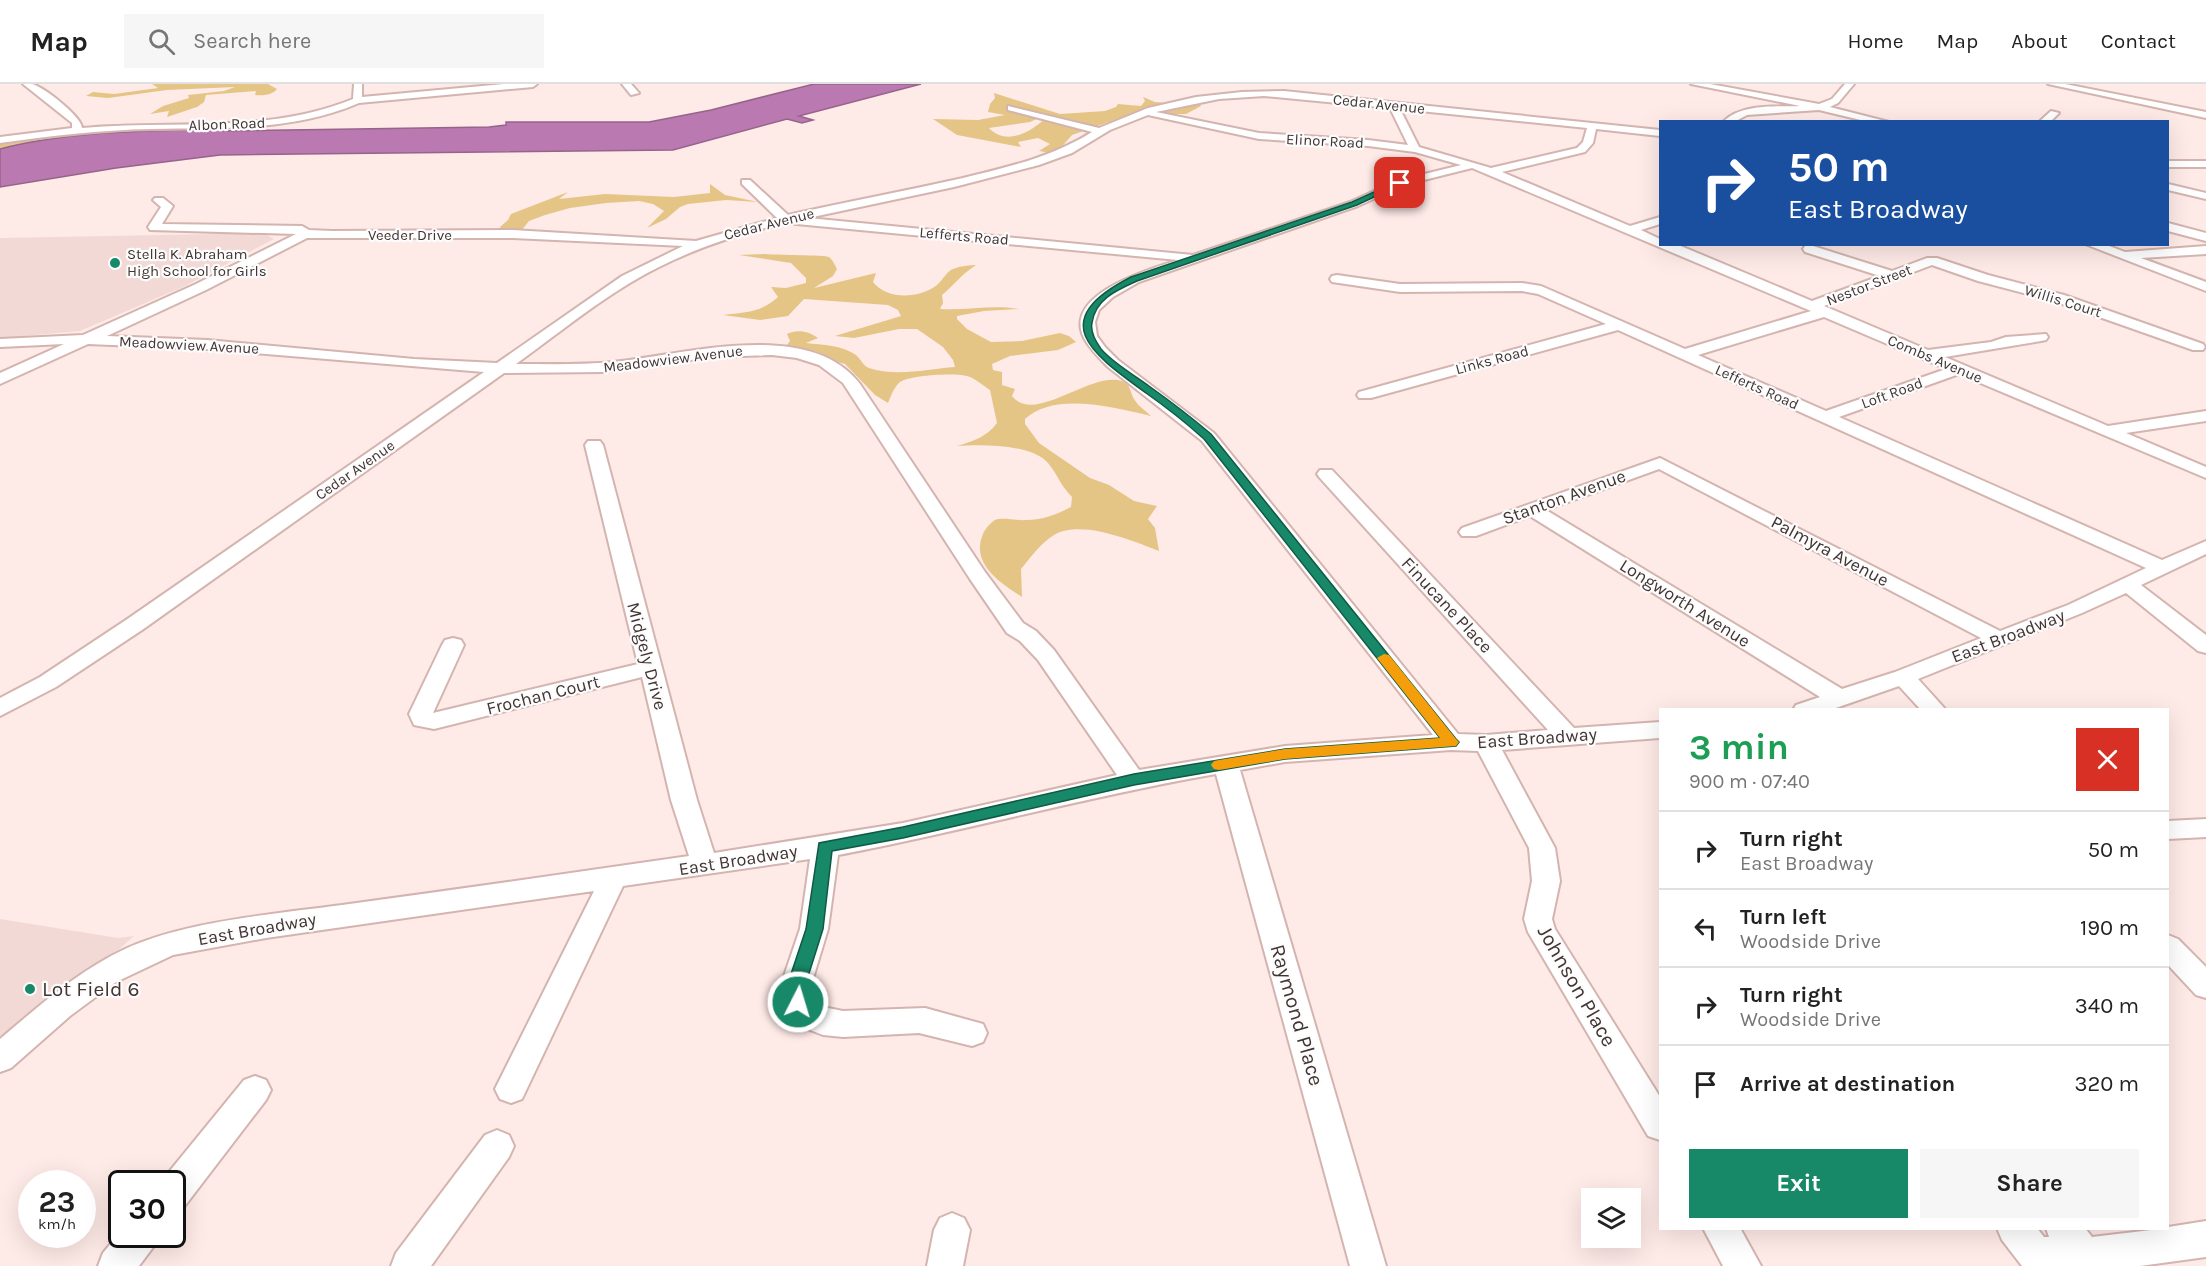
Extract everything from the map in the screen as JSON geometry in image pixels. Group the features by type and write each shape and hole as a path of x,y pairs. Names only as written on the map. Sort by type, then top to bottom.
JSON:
{"street":[{"path":"27,84 50,98 77,122 77,131"},
{"path":"357,100 358,84"},
{"name":"Albon Road","path":"0,140 77,131 277,122 324,113 357,100 533,84"},
{"path":"626,84 634,93"},
{"path":"1284,94 1304,84"},
{"path":"1695,84 1821,107 1876,120"},
{"path":"1730,120 1746,112 1821,107 1835,101 1850,84"},
{"path":"2052,84 2206,115"},
{"name":"Cedar Avenue","path":"0,708 48,682 134,625 643,269 672,254 733,232 972,179 1033,163 1071,149 1113,124 1148,113 1222,98 1284,94 1659,133"},
{"path":"2163,108 2170,99"},
{"path":"1393,105 1415,149"},
{"path":"1011,108 1100,131"},
{"name":"Elinor Road","path":"1148,113 1259,136 1368,143 1415,149 1491,171 1566,203"},
{"path":"2046,120 2054,113"},
{"path":"1491,171 1581,150 1588,143 1592,126"},
{"path":"2169,164 2206,164"},
{"path":"1451,742 1208,436 1178,411 1111,363 1096,349 1089,335 1089,316 1095,303 1108,292 1134,279 1354,204 1400,183 1473,165"},
{"path":"746,182 785,219"},
{"path":"2169,187 2206,196"},
{"name":"Veeder Drive","path":"159,200 167,206 154,227 302,230 305,234 513,234 702,243"},
{"name":"Combs Avenue","path":"1566,203 1659,243"},
{"name":"Lefferts Road","path":"785,219 1196,257"},
{"path":"1630,230 1659,220"},
{"path":"2169,227 2206,237"},
{"path":"0,379 201,287 305,234"},
{"name":"Combs Avenue","path":"1667,246 2206,473"},
{"path":"2096,246 2206,287"},
{"path":"1809,249 1893,276"},
{"path":"2123,256 2206,250"},
{"name":"Willis Court","path":"1926,263 1932,261 1983,278 2059,298 2198,347"},
{"name":"Nestor Street","path":"1818,309 1926,263"},
{"name":"Lefferts Road","path":"1336,279 1400,288 1531,288 1619,325 2160,567"},
{"path":"1684,354 1818,309"},
{"name":"Links Road","path":"1365,395 1619,325"},
{"path":"1925,355 2041,337"},
{"name":"Meadowview Avenue","path":"0,343 88,338 234,346 501,367 598,368 704,353 747,350 802,356 829,365 845,376 859,393 977,576 1015,628 1028,636 1046,655 1134,780"},
{"name":"Loft Road","path":"1825,417 1959,369"},
{"path":"2106,431 2206,416"},
{"name":"Midgely Drive","path":"594,445 684,800 705,865"},
{"name":"Stanton Avenue","path":"1469,532 1660,463"},
{"name":"Palmyra Avenue","path":"1660,463 1999,639"},
{"name":"Finucane Place","path":"1326,474 1567,736"},
{"name":"Longworth Avenue","path":"1531,509 1839,698"},
{"name":"East Broadway","path":"1810,708 1903,676 2075,609 2206,547"},
{"path":"2127,584 2206,646"},
{"name":"Frochan Court","path":"453,645 421,714 422,720 434,721 651,668"},
{"path":"1903,676 1933,708"},
{"name":"East Broadway","path":"0,1058 59,1007 106,973 170,944 300,922 825,847 903,833 1134,780 1285,754 1451,742 1486,743 1659,730"},
{"name":"Johnson Place","path":"1486,743 1542,848 1546,881 1538,920 1542,932 1659,1123"},
{"name":"Raymond Place","path":"1226,764 1368,1266"},
{"path":"2169,830 2206,828"},
{"path":"825,847 814,929 796,986 798,1002 804,1012 817,1020 841,1025 919,1020 972,1033"},
{"path":"511,1089 613,879"},
{"path":"2169,948 2206,986"},
{"path":"186,1177 255,1090"},
{"path":"409,1266 497,1146"},
{"path":"945,1266 952,1230"},
{"path":"1728,1230 1743,1266"},
{"path":"2016,1230 2036,1255 2074,1242 2206,1239"},
{"path":"116,1266 130,1248"}],"shaded area":[{"path":"152,84 268,84 277,89 273,93 264,95 255,95 256,91 206,95 204,102 197,107 167,117 169,111 150,114 163,106 189,98 188,95 224,91 235,87 167,90 108,98 86,96 93,92 114,94 158,88"},
{"path":"814,84 921,84 799,116 813,120 802,123 787,119 673,150 220,155 116,168 0,187 0,149 80,135 227,127 221,131 489,127 506,125 506,122 649,122 711,110"},
{"path":"994,93 1060,114 1105,111 1118,104 1141,106 1145,101 1143,97 1155,102 1169,103 1166,106 1170,111 1199,103 1201,106 1186,114 1164,114 1151,110 1123,117 1072,135 1059,150 1051,153 1039,151 1050,144 1038,138 1018,142 1021,147 957,135 933,119 978,120 1005,115 988,112 995,98","holes":["1047,117 1027,132 1011,137 996,134 989,128"]},
{"path":"145,127 137,132 57,139 0,149 0,141"},
{"path":"710,184 725,195 758,202 726,200 688,204 680,207 666,219 647,228 664,211 653,204 639,201 570,208 529,221 521,231 502,232 500,227 511,214 568,192 559,199 605,194 674,197 710,193"},
{"name":"Stella K. Abraham High School for Girls","path":"263,233 274,239 185,286 80,331 0,338 0,238"},
{"path":"739,255 829,257 837,269 833,276 814,288 876,273 873,282 879,288 904,296 930,290 953,269 976,265 942,295 943,303 940,309 999,307 1019,309 984,311 957,316 957,319 967,329 991,342 1022,341 1060,333 1076,342 1058,350 1010,356 992,364 993,370 1002,372 1002,385 1015,389 1012,396 1022,403 1034,404 1095,383 1109,380 1122,381 1129,386 1136,402 1151,416 1104,406 1069,404 1038,411 1025,419 1025,424 1039,443 1090,478 1109,485 1134,501 1157,506 1148,519 1155,528 1159,551 1107,533 1078,529 1065,531 1045,542 1021,569 1022,597 997,579 984,563 981,555 980,545 988,526 995,520 1002,519 1039,519 1071,507 1072,497 1051,467 1040,457 1019,449 992,445 957,446 984,435 997,423 990,390 970,377 945,375 906,380 896,386 888,403 875,395 845,364 791,349 787,345 790,341 787,334 803,331 818,338 806,343 845,349 856,355 867,367 879,371 923,371 955,367 953,360 943,347 917,329 899,329 854,338 835,336 901,316 898,310 888,305 804,299 788,316 760,320 723,315 752,311 765,306 778,297 771,287 786,288 806,283 806,278 791,263"},
{"name":"Lot Field 6","path":"0,919 118,938 134,936 0,1053"}],"slow traffic":[{"path":"1219,765 1285,754 1451,742 1384,658"}],"place":[{"name":"Stella K. Abraham High School for Girls","path":"115,263"},
{"name":"Lot Field 6","path":"30,989"}],"route":[{"path":"798,1002 796,986 814,929 825,847 903,833 1134,780 1285,754 1451,742 1208,436 1178,411 1111,363 1096,349 1089,335 1087,324 1095,303 1108,292 1134,279 1354,204 1400,183"}]}
